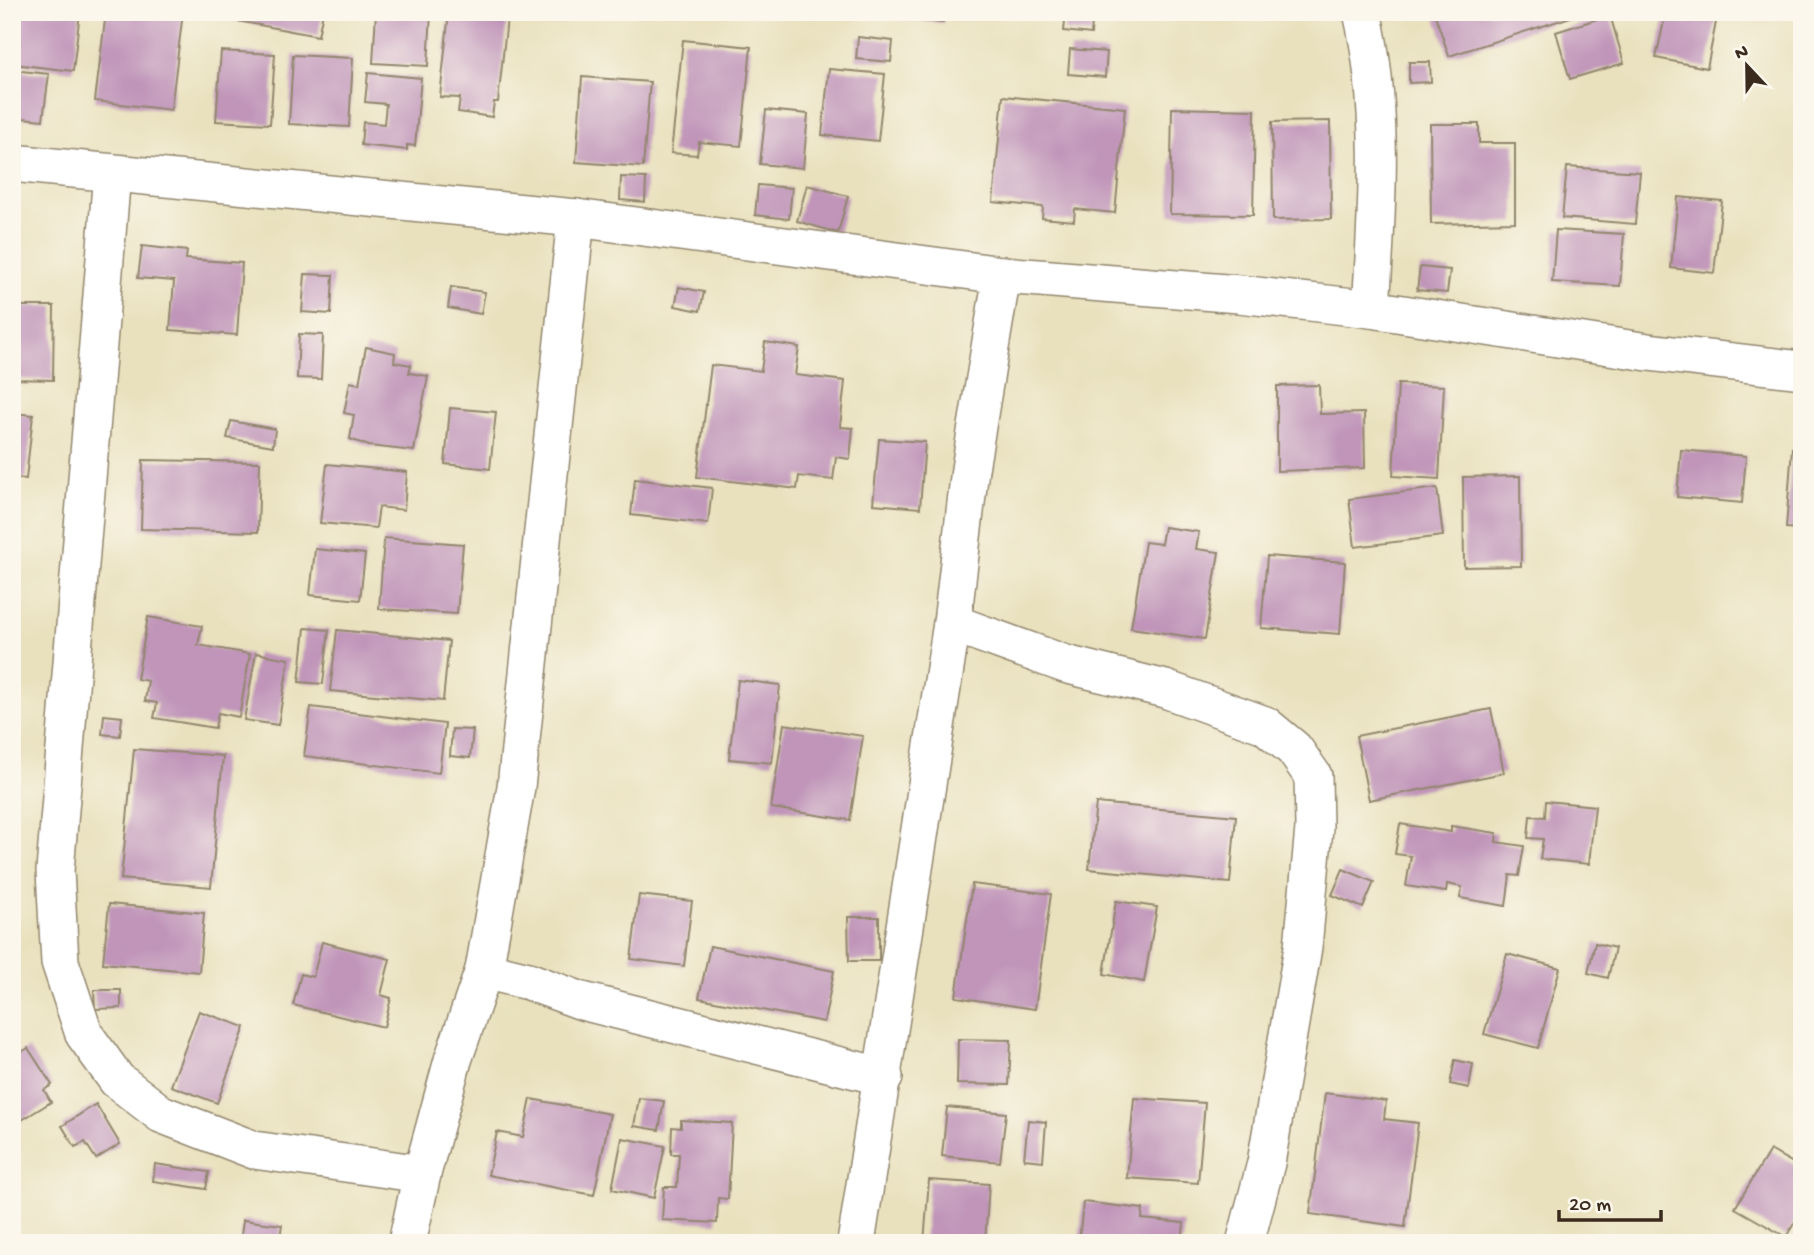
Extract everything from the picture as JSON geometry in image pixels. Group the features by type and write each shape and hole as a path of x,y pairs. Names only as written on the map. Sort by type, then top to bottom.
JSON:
{"street":[{"path":"1362,12 1373,60 1378,201 1371,309"},
{"path":"12,163 576,218 1002,275 1239,294 1371,309 1648,352 1802,370"},
{"path":"112,173 55,871 60,962 84,1034 117,1080 161,1114 254,1150 422,1174"},
{"path":"408,1243 422,1174 453,1060 484,970 516,787 576,218"},
{"path":"856,1243 884,1077 952,623 970,469 1002,275"},
{"path":"952,623 1065,664 1165,689 1265,725 1294,749 1312,776 1314,828 1303,947 1266,1163 1245,1243"},
{"path":"484,970 528,981 582,1001 884,1077"}],"building":[{"path":"20,12 80,12 73,71 14,64"},
{"path":"106,12 183,12 171,110 95,101"},
{"path":"233,12 323,12 318,36 232,20"},
{"path":"376,12 431,12 428,66 373,63"},
{"path":"449,12 507,18 498,102 494,102 492,117 458,112 460,98 440,97"},
{"path":"901,12 945,12 943,23 900,19"},
{"path":"1066,12 1093,12 1091,34 1064,31"},
{"path":"1434,12 1583,12 1583,13 1449,56"},
{"path":"1666,12 1718,12 1707,68 1656,58"},
{"path":"1610,15 1624,63 1570,79 1556,32"},
{"path":"858,37 893,41 891,62 856,59"},
{"path":"683,40 751,47 741,146 699,142 697,155 671,153"},
{"path":"1070,49 1107,52 1105,77 1068,74"},
{"path":"221,51 275,54 270,124 216,121"},
{"path":"293,55 353,58 349,127 289,124"},
{"path":"1409,62 1430,62 1431,82 1409,83"},
{"path":"829,69 885,74 878,141 822,135"},
{"path":"12,70 49,74 43,120 12,117"},
{"path":"368,73 421,78 415,146 407,145 407,150 361,145 363,122 384,124 386,104 365,102"},
{"path":"582,77 650,82 643,167 576,162"},
{"path":"1003,96 1125,108 1115,213 1075,209 1074,221 1042,218 1043,207 993,202"},
{"path":"1172,108 1255,110 1253,215 1170,214"},
{"path":"766,110 808,114 803,168 760,164"},
{"path":"1330,121 1331,219 1273,220 1272,122"},
{"path":"1430,124 1479,124 1479,143 1515,143 1515,222 1431,224"},
{"path":"1567,167 1640,172 1635,224 1562,218"},
{"path":"621,177 646,178 645,202 620,200"},
{"path":"758,185 792,188 789,219 755,215"},
{"path":"807,185 848,196 838,233 797,221"},
{"path":"1678,197 1722,201 1714,273 1671,268"},
{"path":"1556,230 1624,234 1620,286 1552,282"},
{"path":"142,246 187,251 186,259 242,263 237,335 170,330 174,281 138,278"},
{"path":"1420,267 1450,270 1447,293 1417,290"},
{"path":"305,274 333,275 331,314 302,312"},
{"path":"451,287 485,292 481,314 448,308"},
{"path":"679,287 704,292 700,311 675,306"},
{"path":"12,306 54,306 53,380 12,379"},
{"path":"299,334 323,335 321,379 297,378"},
{"path":"765,342 799,347 795,375 845,381 840,427 853,428 850,459 836,457 833,480 799,476 797,489 697,477 711,365 761,371"},
{"path":"366,347 395,353 394,362 411,365 409,373 428,376 414,451 369,446 350,439 354,415 344,413 350,382 359,384"},
{"path":"1398,384 1444,386 1439,479 1393,476"},
{"path":"1319,385 1320,414 1364,413 1365,468 1277,471 1277,386"},
{"path":"450,408 496,412 490,469 445,464"},
{"path":"12,413 33,415 26,479 12,478"},
{"path":"231,421 275,429 273,446 227,438"},
{"path":"879,439 925,442 920,508 873,504"},
{"path":"1792,448 1802,449 1802,529 1786,528"},
{"path":"1681,450 1746,456 1742,503 1677,497"},
{"path":"143,460 260,462 258,532 141,529"},
{"path":"327,464 407,472 404,510 379,507 376,528 320,523"},
{"path":"1520,476 1521,566 1464,567 1463,477"},
{"path":"635,479 712,488 708,524 631,515"},
{"path":"1437,488 1443,536 1355,547 1349,499"},
{"path":"1164,527 1199,532 1196,549 1219,552 1205,639 1131,628 1145,542 1161,544"},
{"path":"384,538 463,544 457,614 379,609"},
{"path":"315,549 365,554 360,600 310,595"},
{"path":"1267,556 1345,562 1340,634 1261,628"},
{"path":"148,617 202,626 198,645 250,654 239,717 218,713 215,728 154,718 157,703 145,701 148,681 137,679"},
{"path":"305,628 329,630 323,684 299,682"},
{"path":"337,630 449,641 443,701 330,691"},
{"path":"256,653 289,659 278,725 244,720"},
{"path":"738,680 780,685 772,763 729,759"},
{"path":"311,707 445,724 439,773 304,756"},
{"path":"1491,709 1504,773 1369,800 1356,736"},
{"path":"104,715 122,717 120,736 102,734"},
{"path":"784,724 863,736 850,820 771,808"},
{"path":"452,729 473,730 470,758 450,756"},
{"path":"134,749 223,756 211,887 121,879"},
{"path":"1546,801 1595,806 1589,864 1540,859 1543,839 1528,838 1530,816 1545,817"},
{"path":"1096,803 1236,816 1230,883 1089,869"},
{"path":"1400,824 1451,832 1451,826 1497,833 1496,842 1524,846 1519,876 1510,875 1506,906 1460,898 1462,887 1447,884 1446,892 1406,886 1411,856 1395,854"},
{"path":"1343,869 1374,882 1363,908 1332,895"},
{"path":"972,884 1051,894 1035,1009 956,997"},
{"path":"639,895 692,901 684,966 631,959"},
{"path":"1116,901 1157,907 1144,982 1104,974"},
{"path":"109,904 204,913 199,972 103,963"},
{"path":"848,917 879,917 879,961 849,961"},
{"path":"322,942 390,959 381,995 391,998 384,1027 293,1005 301,974 313,977"},
{"path":"1595,943 1615,948 1608,978 1588,973"},
{"path":"710,946 834,971 824,1022 699,998"},
{"path":"1507,954 1560,968 1538,1048 1484,1034"},
{"path":"94,990 121,990 121,1008 95,1009"},
{"path":"199,1011 245,1027 217,1103 171,1086"},
{"path":"958,1039 1011,1040 1009,1085 957,1084"},
{"path":"28,1048 52,1085 44,1090 51,1102 12,1126 12,1058"},
{"path":"1455,1060 1473,1064 1469,1088 1450,1084"},
{"path":"1325,1093 1386,1101 1384,1119 1418,1123 1405,1227 1310,1214"},
{"path":"639,1098 664,1101 659,1130 634,1126"},
{"path":"1134,1098 1205,1103 1198,1183 1127,1178"},
{"path":"531,1099 610,1114 594,1195 488,1175 497,1132 523,1137"},
{"path":"96,1104 120,1144 96,1159 85,1142 75,1147 62,1126"},
{"path":"947,1107 1006,1113 1000,1162 942,1156"},
{"path":"681,1120 732,1123 728,1199 718,1198 717,1223 662,1220 664,1187 677,1187 679,1154 671,1154 672,1127 681,1128"},
{"path":"1028,1120 1046,1122 1043,1161 1024,1159"},
{"path":"622,1138 665,1146 654,1198 612,1189"},
{"path":"1770,1150 1802,1168 1802,1210 1786,1237 1735,1208"},
{"path":"155,1164 209,1172 206,1189 153,1181"},
{"path":"929,1180 989,1184 985,1243 924,1243"},
{"path":"1083,1202 1143,1209 1142,1219 1184,1223 1182,1243 1079,1243"},
{"path":"243,1220 282,1225 279,1243 240,1243"},
{"path":"707,1238 727,1241 727,1243 706,1243"}]}
